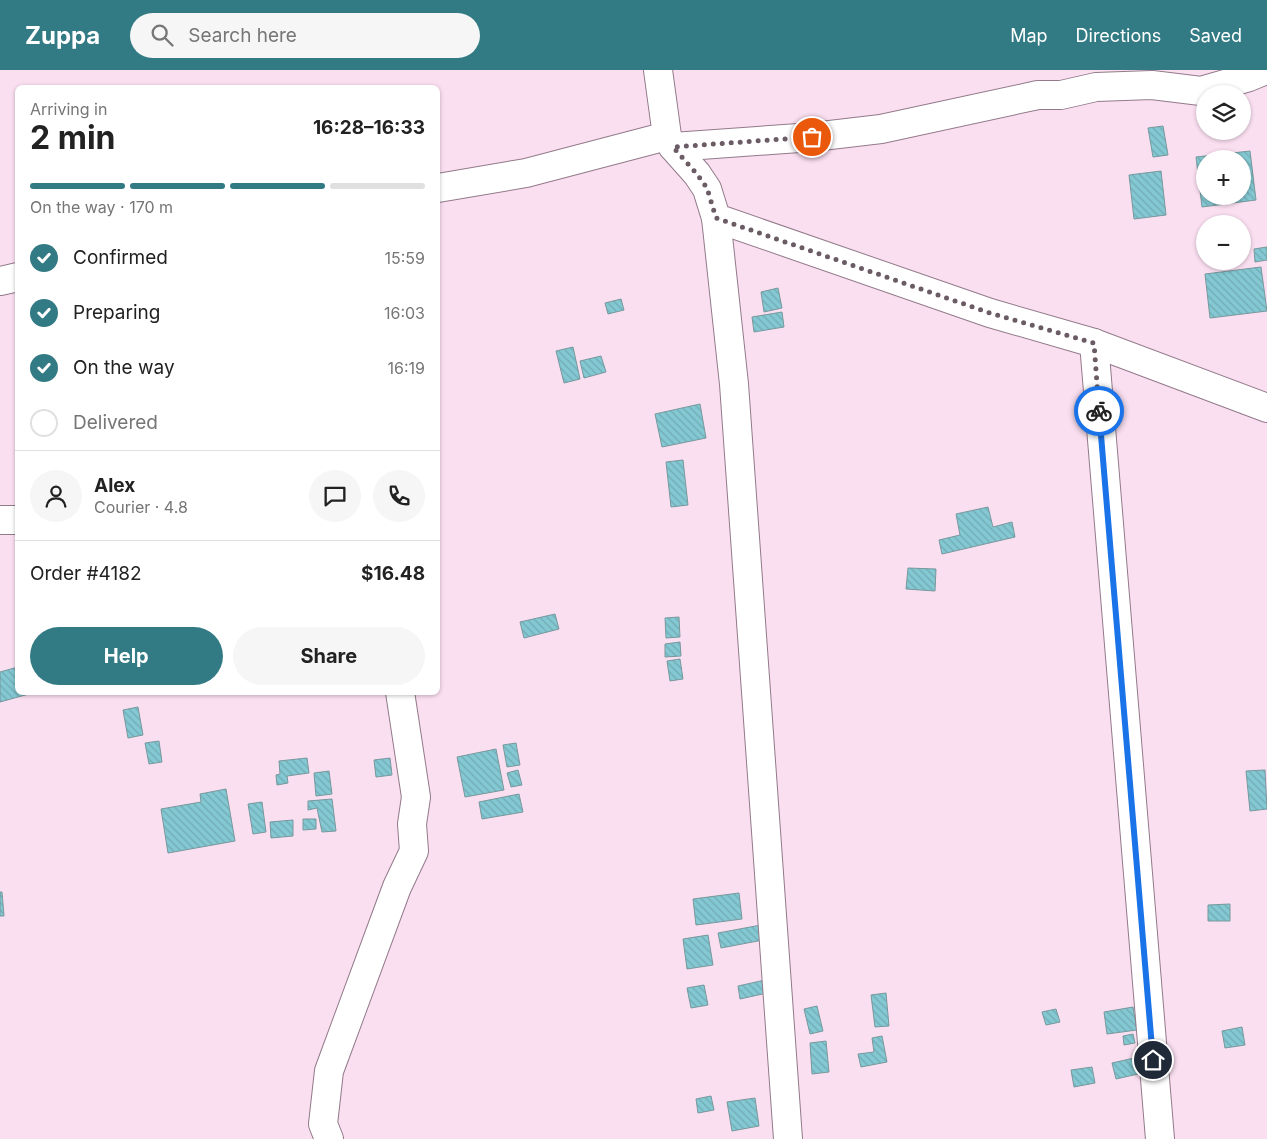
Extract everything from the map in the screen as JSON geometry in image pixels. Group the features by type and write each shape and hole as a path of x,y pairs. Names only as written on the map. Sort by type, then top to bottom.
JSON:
{"street":[{"path":"658,70 670,142 707,188 716,218 734,384 788,1139"},
{"path":"440,188 526,173 670,142 812,137 881,129 1038,94 1061,94 1096,87 1152,85 1201,91 1266,70"},
{"path":"716,218 990,313 1094,343 1267,408"},
{"path":"0,281 15,278"},
{"path":"1094,343 1160,1139"},
{"path":"0,520 15,520"},
{"path":"329,1139 323,1124 329,1071 396,887 414,851 412,824 416,797 400,695"}],"building":[{"path":"1163,126 1168,155 1153,157 1148,128"},
{"path":"1251,159 1256,200 1251,201"},
{"path":"1161,171 1166,215 1134,219 1129,175"},
{"path":"1202,205 1217,205 1202,207"},
{"path":"1267,247 1267,260 1255,262 1254,249"},
{"path":"1261,267 1267,311 1210,318 1205,274 1251,270 1251,268"},
{"path":"778,288 782,308 764,312 761,292"},
{"path":"621,299 624,310 608,314 605,303"},
{"path":"782,312 784,327 754,332 752,317"},
{"path":"573,347 580,379 564,383 556,351"},
{"path":"601,356 606,372 584,378 580,361"},
{"path":"700,404 706,438 662,447 655,414"},
{"path":"683,460 688,505 671,507 666,462"},
{"path":"988,507 993,527 1012,522 1015,537 942,554 939,540 960,535 956,514"},
{"path":"908,568 936,569 935,591 906,589"},
{"path":"555,614 559,629 524,638 520,622"},
{"path":"679,617 680,637 666,638 665,618"},
{"path":"680,642 681,656 665,657 665,644"},
{"path":"680,659 683,679 670,681 667,661"},
{"path":"15,668 15,695 25,695 0,702 0,672"},
{"path":"138,707 143,735 128,738 123,710"},
{"path":"159,741 162,762 149,764 145,743"},
{"path":"516,743 520,765 507,767 503,745"},
{"path":"496,749 504,790 465,797 457,757"},
{"path":"307,758 309,773 287,776 288,783 277,785 276,775 280,774 279,761"},
{"path":"390,758 392,775 376,777 374,760"},
{"path":"518,770 522,785 511,787 507,773"},
{"path":"1265,770 1267,809 1250,811 1246,771"},
{"path":"329,771 332,794 316,796 314,773"},
{"path":"226,789 235,841 168,853 161,809 201,802 200,794"},
{"path":"519,794 523,812 482,819 479,802"},
{"path":"332,799 336,831 322,832 317,808 308,810 308,801"},
{"path":"262,802 266,832 253,834 248,804"},
{"path":"303,819 316,819 316,829 303,830"},
{"path":"293,820 293,836 271,838 270,822"},
{"path":"0,892 2,892 4,916 0,916"},
{"path":"739,893 742,919 696,925 693,899"},
{"path":"1230,904 1230,921 1208,921 1208,905"},
{"path":"761,925 763,940 721,948 718,933"},
{"path":"708,935 713,965 687,969 683,939"},
{"path":"765,980 767,993 740,999 738,986"},
{"path":"704,985 708,1005 691,1008 687,988"},
{"path":"886,993 889,1026 875,1027 871,995"},
{"path":"817,1006 823,1031 810,1034 804,1009"},
{"path":"1133,1007 1137,1030 1107,1034 1104,1012"},
{"path":"1056,1009 1060,1022 1046,1025 1042,1012"},
{"path":"1242,1027 1245,1045 1225,1048 1222,1031"},
{"path":"1133,1034 1135,1043 1124,1045 1123,1036"},
{"path":"882,1036 887,1062 861,1067 858,1054 874,1052 872,1038"},
{"path":"826,1041 829,1072 812,1074 810,1043"},
{"path":"1134,1058 1138,1074 1116,1079 1112,1063"},
{"path":"1092,1067 1095,1083 1074,1087 1071,1070"},
{"path":"711,1096 714,1110 698,1113 696,1099"},
{"path":"755,1098 759,1126 732,1131 727,1102"}],"way so far":[{"path":"812,137 673,147 707,188 716,218 738,224 990,313 1094,343 1099,411"}],"route":[{"path":"1099,411 1153,1060"}]}
